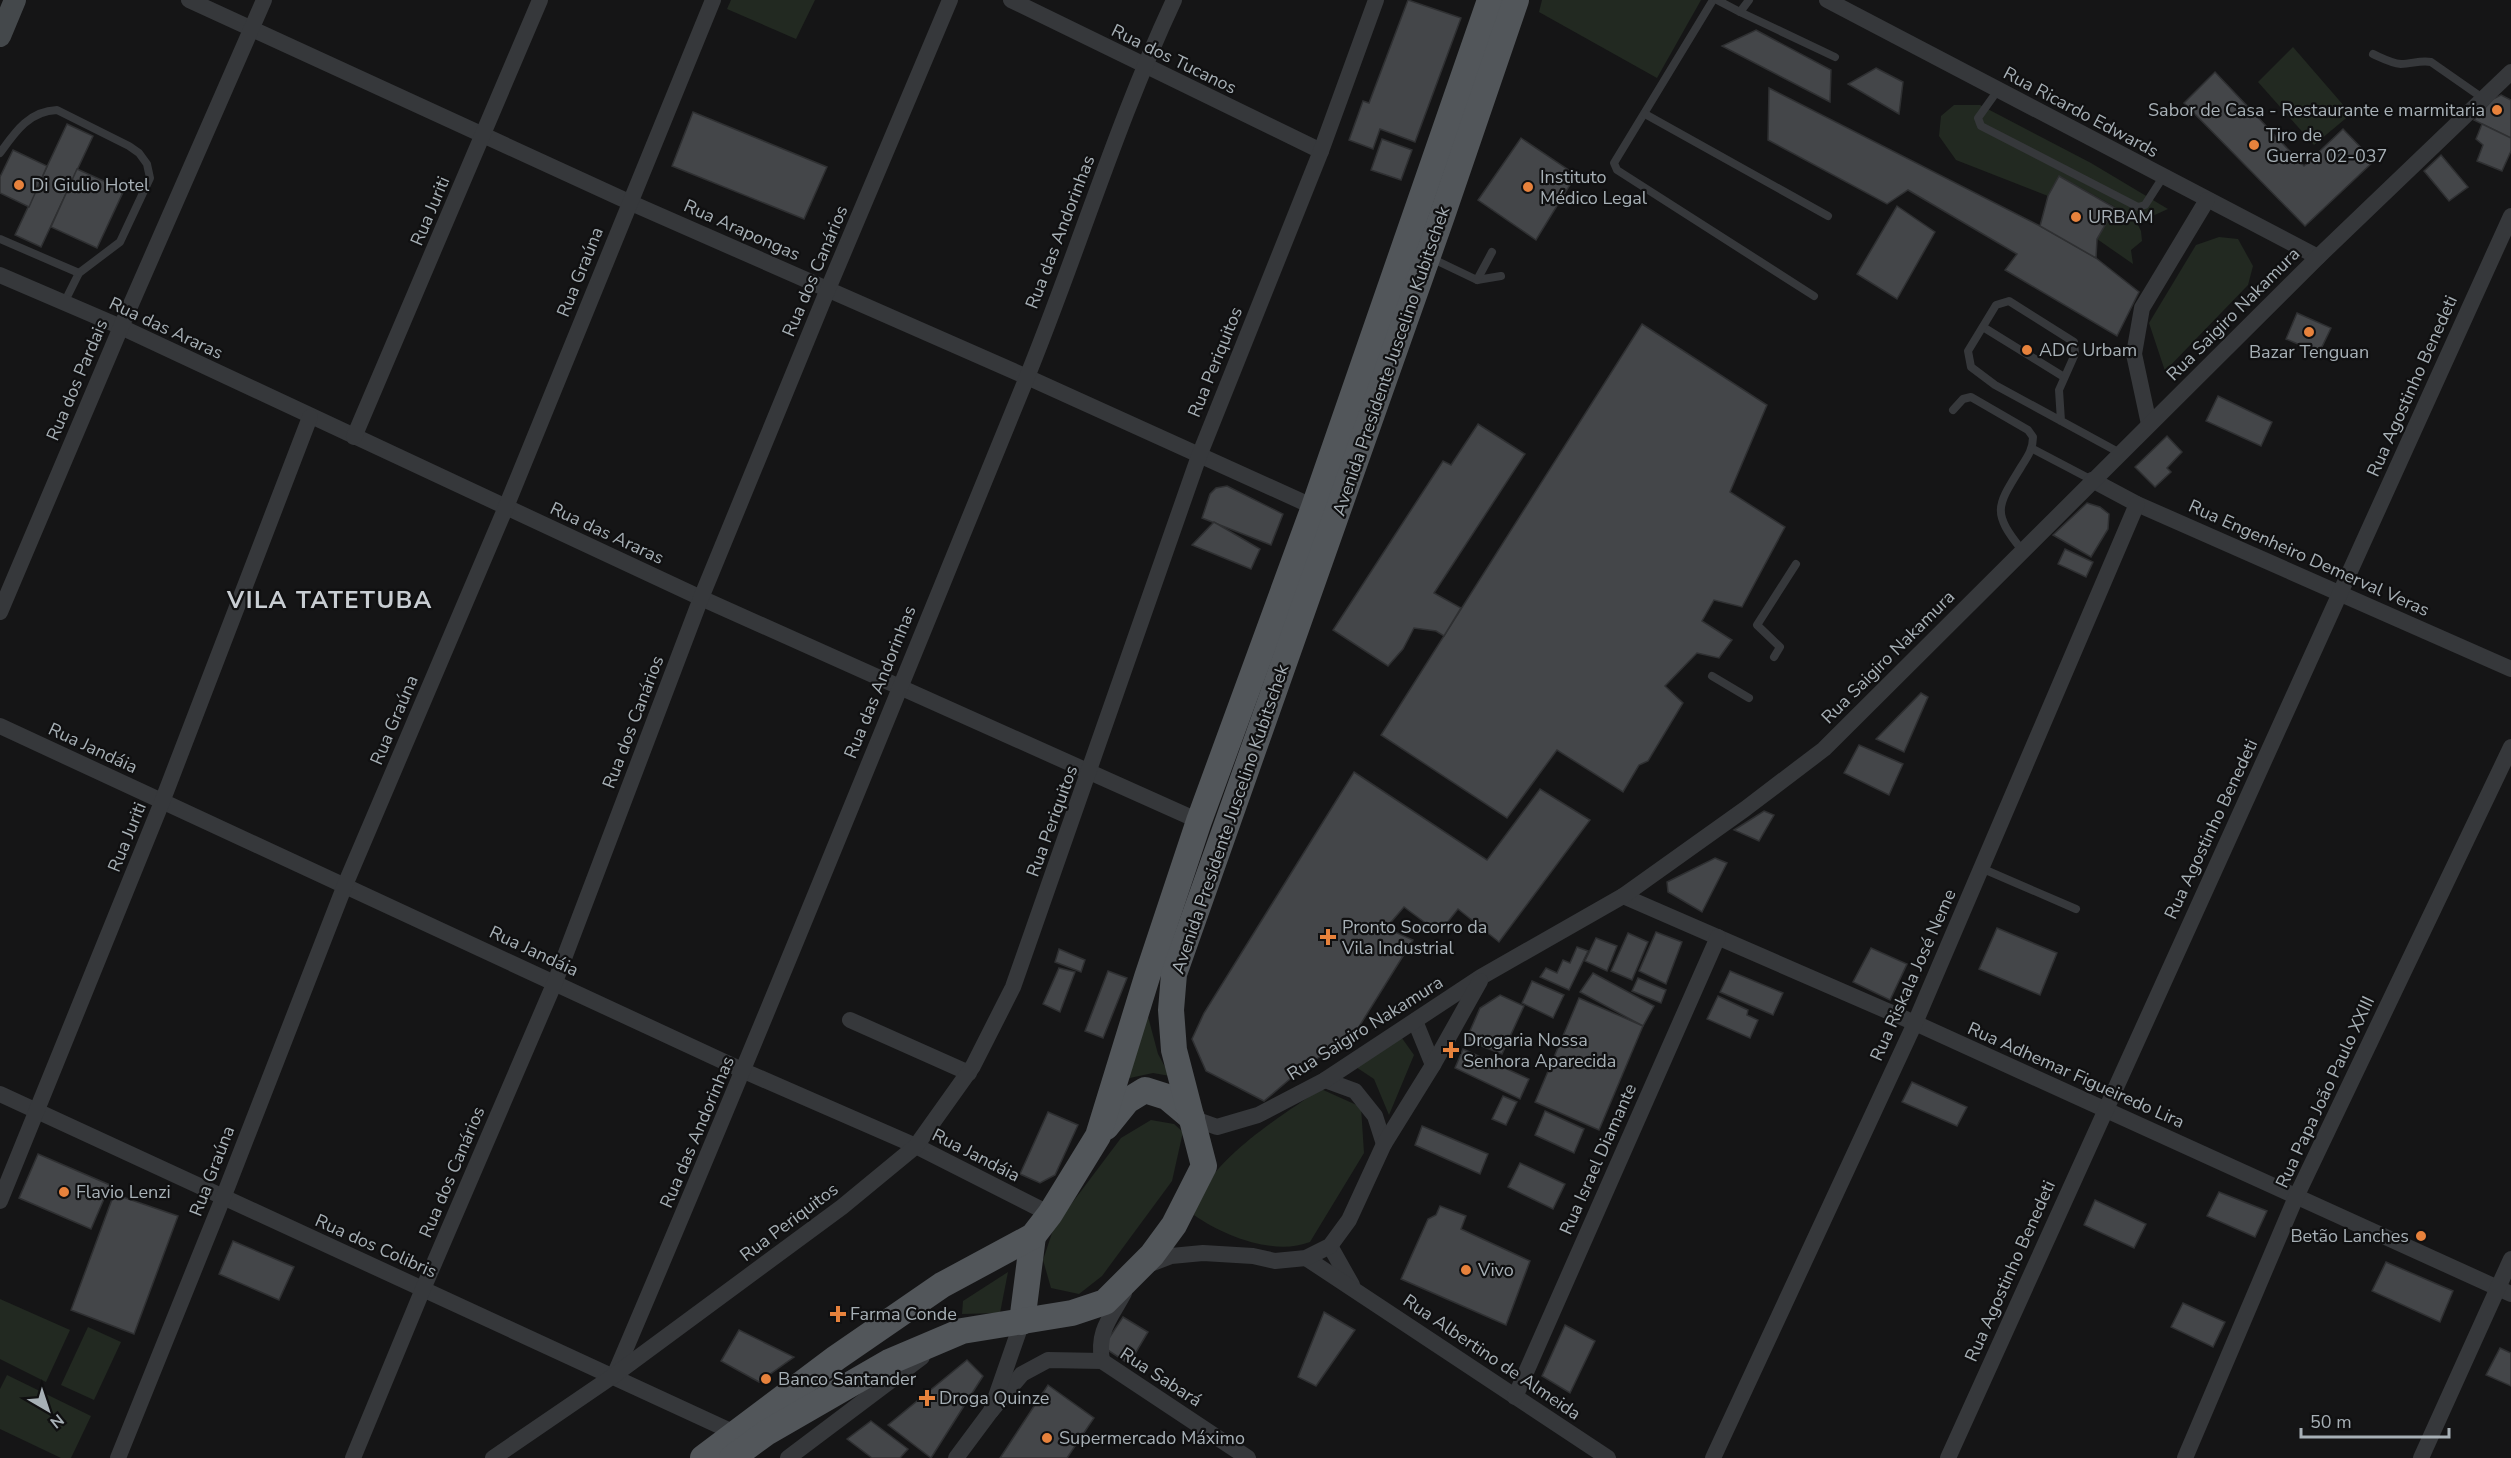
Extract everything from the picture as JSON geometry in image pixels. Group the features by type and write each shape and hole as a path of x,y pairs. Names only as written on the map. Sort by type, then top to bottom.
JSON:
{"main road":[{"path":"0,36 15,0"},
{"name":"Avenida Presidente Juscelino Kubitschek","path":"734,1446 836,1358 942,1285 1033,1236 1050,1214 1098,1136 1147,977 1199,821 1314,507 1490,0"},
{"name":"Avenida Presidente Juscelino Kubitschek","path":"703,1458 766,1433 889,1362 962,1331 1072,1313 1105,1302 1139,1269 1174,1224 1204,1166 1174,1050 1171,1010 1174,974 1516,0"},
{"path":"1098,1136 1127,1101 1145,1090 1167,1097 1192,1118"},
{"path":"1022,1322 1033,1236"}],"street":[{"name":"Rua Arapongas","path":"189,0 629,202 1027,377 1314,507"},
{"name":"Rua dos Pardais","path":"0,612 264,0"},
{"name":"Rua Juriti","path":"354,436 540,0"},
{"name":"Rua Graúna","path":"118,1458 223,1198 345,885 506,507 712,0"},
{"name":"Rua dos Canários","path":"353,1458 555,982 701,598 950,0"},
{"name":"Rua dos Tucanos","path":"1011,0 1321,152"},
{"name":"Rua das Andorinhas","path":"613,1376 744,1071 898,688 1027,377 1143,66 1174,0"},
{"name":"Rua Periquitos","path":"493,1458 613,1376 843,1207 916,1146 969,1073 1013,987 1090,774 1199,456 1321,152 1377,0"},
{"name":"Rua Ricardo Edwards","path":"1827,0 2318,257"},
{"name":"Rua Saigiro Nakamura","path":"1192,1118 1217,1127 1258,1115 1325,1080 1482,977 1623,896 1824,749 2318,257 2510,73"},
{"path":"2150,424 2134,354 2142,308 2207,200"},
{"name":"Rua Agostinho Benedeti","path":"1948,1458 2104,1109 2511,216"},
{"name":"Rua das Araras","path":"0,275 121,327 310,417 898,688 1199,821"},
{"name":"Rua Juriti","path":"0,1201 162,802 310,417"},
{"name":"Rua Engenheiro Demerval Veras","path":"2092,480 2137,504 2341,592 2511,669"},
{"name":"Rua Riskala José Neme","path":"1713,1458 1915,1023 2137,504"},
{"name":"Rua Jandáia","path":"0,726 744,1071 916,1146 1050,1214"},
{"name":"Rua Papa João Paulo XXIII","path":"2185,1458 2296,1197 2511,747"},
{"name":"Rua Adhemar Figueiredo Lira","path":"1623,896 1915,1023 2505,1291"},
{"name":"Rua Israel Diamante","path":"1515,1397 1718,937"},
{"path":"1102,1361 1099,1344 1103,1330 1139,1269 1171,1256 1203,1253 1253,1256 1275,1261 1306,1258 1330,1246 1349,1220 1384,1144 1433,1065 1482,977"},
{"path":"850,1020 969,1073"},
{"path":"1415,1021 1433,1065"},
{"path":"1325,1080 1355,1091 1375,1116 1384,1144"},
{"name":"Rua dos Colibris","path":"0,1094 613,1376 734,1446"},
{"name":"Rua Albertino de Almeida","path":"1330,1246 1354,1288"},
{"name":"Rua Albertino de Almeida","path":"1306,1258 1608,1458"},
{"path":"2421,1458 2505,1291 2511,1259"},
{"path":"956,1458 991,1411 1022,1322"},
{"path":"788,1458 908,1367 962,1331"},
{"name":"Rua Sabará","path":"991,1411 1022,1374 1048,1360 1102,1361 1248,1458"}],"lane":[{"path":"1814,296 1617,170 1614,163 1715,0 1835,57"},
{"path":"1740,12 1749,0"},
{"path":"2373,54 2391,62 2403,64 2422,60 2431,62 2484,99"},
{"path":"1998,90 1978,118 1981,126 2138,207 2145,205 2163,177"},
{"path":"0,153 20,126 34,115 48,110 57,110 129,146 139,153 147,164 150,178 120,242 79,273 64,303"},
{"path":"1645,114 1828,216"},
{"path":"0,239 79,273"},
{"path":"1477,280 1492,252"},
{"path":"1428,256 1477,280 1501,276"},
{"path":"2061,421 2059,390 2075,354 2074,342 2009,301 1996,305 1968,351 1971,367 1995,385 2061,421 2120,453"},
{"path":"1983,327 2064,377"},
{"path":"1953,410 1963,399 1971,397 2028,430 2033,437 2033,449 2001,500 2003,522 2008,533 2022,550"},
{"path":"2033,449 2092,480"},
{"path":"1774,657 1780,647 1757,625 1796,564"},
{"path":"1712,676 1749,698"},
{"path":"1981,868 2076,909"}],"shaded area":[{"path":"731,0 815,0 796,39 727,9"},
{"path":"1542,0 1701,0 1657,78 1539,12"},
{"path":"2293,47 2351,114 2314,145 2258,82"},
{"path":"1954,105 1980,105 2091,163 2168,209 2137,223 2142,241 2131,250 2133,264 2097,239 2115,207 2060,176 2048,196 1956,160 1939,136 1941,116"},
{"path":"2219,237 2238,239 2253,266 2248,285 2165,371 2149,323 2196,245"},
{"path":"1146,1009 1158,1054 1170,1076 1153,1073 1125,1079"},
{"path":"1399,1034 1414,1055 1389,1115 1374,1079 1353,1065"},
{"path":"1321,1089 1361,1107 1364,1153 1310,1242 1281,1247 1250,1242 1220,1230 1194,1215 1201,1195 1211,1178 1238,1149"},
{"path":"1151,1120 1174,1124 1183,1132 1172,1181 1102,1276 1079,1294 1051,1288 1043,1260 1054,1227 1121,1138"},
{"path":"1008,1272 1000,1313 962,1314 963,1301"},
{"path":"0,1299 70,1330 46,1382 0,1359"},
{"path":"88,1327 121,1342 94,1400 61,1385"},
{"path":"7,1375 91,1416 71,1458 61,1458 0,1429 0,1389"}],"building":[{"path":"1408,0 1461,18 1415,142 1380,129 1373,149 1349,140 1363,101 1369,103"},
{"path":"1756,30 1831,70 1830,102 1722,46"},
{"path":"1876,68 1903,82 1899,114 1848,84"},
{"name":"Tiro de Guerra 02-037","path":"2215,72 2304,166 2343,129 2374,161 2305,226 2184,103"},
{"path":"1769,88 2040,226 2096,258 2139,292 2117,336 2005,270 2017,254 1908,190 1887,204 1768,140"},
{"name":"Sabor de Casa - Restaurante e marmitaria","path":"2501,95 2511,100 2511,138 2474,120 2493,99"},
{"path":"693,112 827,167 804,219 672,166"},
{"path":"67,124 93,136 41,247 15,235"},
{"path":"2482,124 2511,138 2511,151 2502,171 2477,161 2483,145 2476,139"},
{"name":"Instituto Médico Legal","path":"1521,138 1576,175 1536,240 1478,200"},
{"path":"1382,139 1412,150 1401,180 1371,170"},
{"name":"Di Giulio Hotel","path":"13,150 47,166 29,207 0,193 0,177"},
{"path":"2441,155 2468,187 2449,201 2424,171"},
{"path":"77,169 124,190 97,248 51,227"},
{"name":"URBAM","path":"2059,176 2115,208 2097,239 2096,258 2040,226 2048,196"},
{"path":"1897,206 1935,232 1897,299 1857,274"},
{"name":"Bazar Tenguan","path":"2297,313 2331,328 2319,353 2286,339"},
{"path":"1642,324 1767,405 1730,492 1785,527 1742,607 1714,600 1702,621 1732,640 1719,658 1697,653 1665,686 1683,703 1648,761 1639,765 1623,792 1557,750 1507,818 1381,735"},
{"path":"2218,396 2272,422 2261,446 2206,421"},
{"path":"1478,424 1525,454 1434,593 1461,608 1444,636 1436,631 1414,628 1403,649 1388,666 1333,630 1443,461 1451,465"},
{"path":"2167,436 2182,452 2167,468 2171,472 2155,487 2135,467"},
{"path":"1227,486 1283,514 1271,545 1202,518 1210,494 1216,488"},
{"path":"2087,503 2100,507 2109,514 2108,529 2091,557 2053,535"},
{"path":"1214,522 1260,549 1251,569 1192,545"},
{"path":"2065,549 2093,562 2086,577 2058,564"},
{"path":"1921,693 1928,697 1904,752 1876,739"},
{"path":"1859,745 1903,764 1889,795 1844,773"},
{"name":"Pronto Socorro da Vila Industrial","path":"1354,772 1487,860 1540,789 1590,820 1499,942 1458,909 1439,933 1404,907 1386,928 1413,940 1357,1030 1297,1073 1264,1101 1206,1071 1192,1039 1204,1013"},
{"path":"1764,811 1774,815 1759,841 1734,830"},
{"path":"1715,858 1727,863 1702,912 1668,892 1667,882"},
{"path":"1997,928 2057,953 2040,995 1979,969"},
{"path":"1656,932 1682,942 1666,984 1639,971"},
{"path":"1628,933 1648,942 1632,980 1611,971"},
{"path":"1596,938 1617,946 1607,971 1585,961"},
{"path":"1577,947 1588,951 1569,990 1540,977 1546,968 1557,973 1563,960 1570,963"},
{"path":"1871,948 1907,964 1890,1000 1853,982"},
{"path":"1059,949 1085,960 1081,972 1055,962"},
{"path":"1059,968 1075,972 1060,1012 1043,1004"},
{"path":"1108,971 1127,978 1103,1038 1085,1031"},
{"path":"1730,971 1783,993 1773,1015 1720,992"},
{"path":"1593,973 1654,1006 1643,1026 1580,992"},
{"path":"1638,978 1666,990 1661,1003 1632,991"},
{"path":"1532,981 1564,995 1553,1018 1522,1003"},
{"path":"1500,995 1524,1006 1502,1054 1466,1040 1480,1008"},
{"path":"1718,996 1748,1010 1747,1015 1758,1020 1750,1038 1707,1019"},
{"path":"1579,998 1643,1026 1599,1130 1535,1102"},
{"path":"1463,1049 1529,1079 1520,1099 1455,1068"},
{"path":"1912,1082 1967,1107 1957,1126 1902,1102"},
{"path":"1503,1096 1517,1102 1506,1125 1492,1119"},
{"path":"1545,1111 1584,1129 1574,1153 1535,1135"},
{"path":"1048,1112 1078,1125 1055,1175 1040,1183 1020,1174"},
{"path":"1422,1126 1488,1154 1480,1174 1415,1145"},
{"name":"Flavio Lenzi","path":"38,1154 110,1185 91,1229 19,1198"},
{"path":"1520,1163 1565,1184 1553,1209 1508,1187"},
{"path":"2219,1192 2267,1211 2255,1237 2207,1216"},
{"path":"114,1194 178,1216 134,1334 71,1310"},
{"path":"2095,1200 2146,1224 2134,1248 2084,1225"},
{"name":"Vivo","path":"1440,1206 1466,1216 1461,1229 1530,1261 1506,1325 1401,1279 1428,1219 1436,1215"},
{"path":"233,1241 294,1267 279,1300 219,1274"},
{"path":"2386,1262 2453,1291 2440,1322 2372,1291"},
{"path":"2183,1303 2225,1322 2213,1347 2171,1327"},
{"path":"1324,1312 1355,1330 1316,1386 1298,1377"},
{"path":"1123,1317 1148,1332 1129,1364 1103,1347"},
{"path":"1565,1325 1595,1341 1570,1393 1542,1376"},
{"path":"739,1330 794,1357 759,1382 721,1361"},
{"path":"2500,1348 2511,1353 2511,1386 2486,1375"},
{"path":"967,1360 983,1376 931,1458 888,1425"},
{"name":"Supermercado Máximo","path":"1048,1385 1094,1418 1067,1458 1000,1458"},
{"path":"871,1421 908,1449 900,1458 872,1458 847,1439"}],"place":[{"name":"Sabor de Casa - Restaurante e marmitaria","path":"2497,110"},
{"name":"Tiro de Guerra 02-037","path":"2254,145"},
{"name":"Di Giulio Hotel","path":"19,185"},
{"name":"Instituto Médico Legal","path":"1528,187"},
{"name":"URBAM","path":"2076,217"},
{"name":"Bazar Tenguan","path":"2309,332"},
{"name":"ADC Urbam","path":"2027,350"},
{"name":"Pronto Socorro da Vila Industrial","path":"1328,937"},
{"name":"Drogaria Nossa Senhora Aparecida","path":"1451,1050"},
{"name":"Flavio Lenzi","path":"64,1192"},
{"name":"Betão Lanches","path":"2421,1236"},
{"name":"Vivo","path":"1466,1270"},
{"name":"Farma Conde","path":"838,1314"},
{"name":"Banco Santander","path":"766,1379"},
{"name":"Droga Quinze","path":"927,1398"},
{"name":"Supermercado Máximo","path":"1047,1438"}],"district":[{"name":"VILA TATETUBA","path":"330,600"}]}
